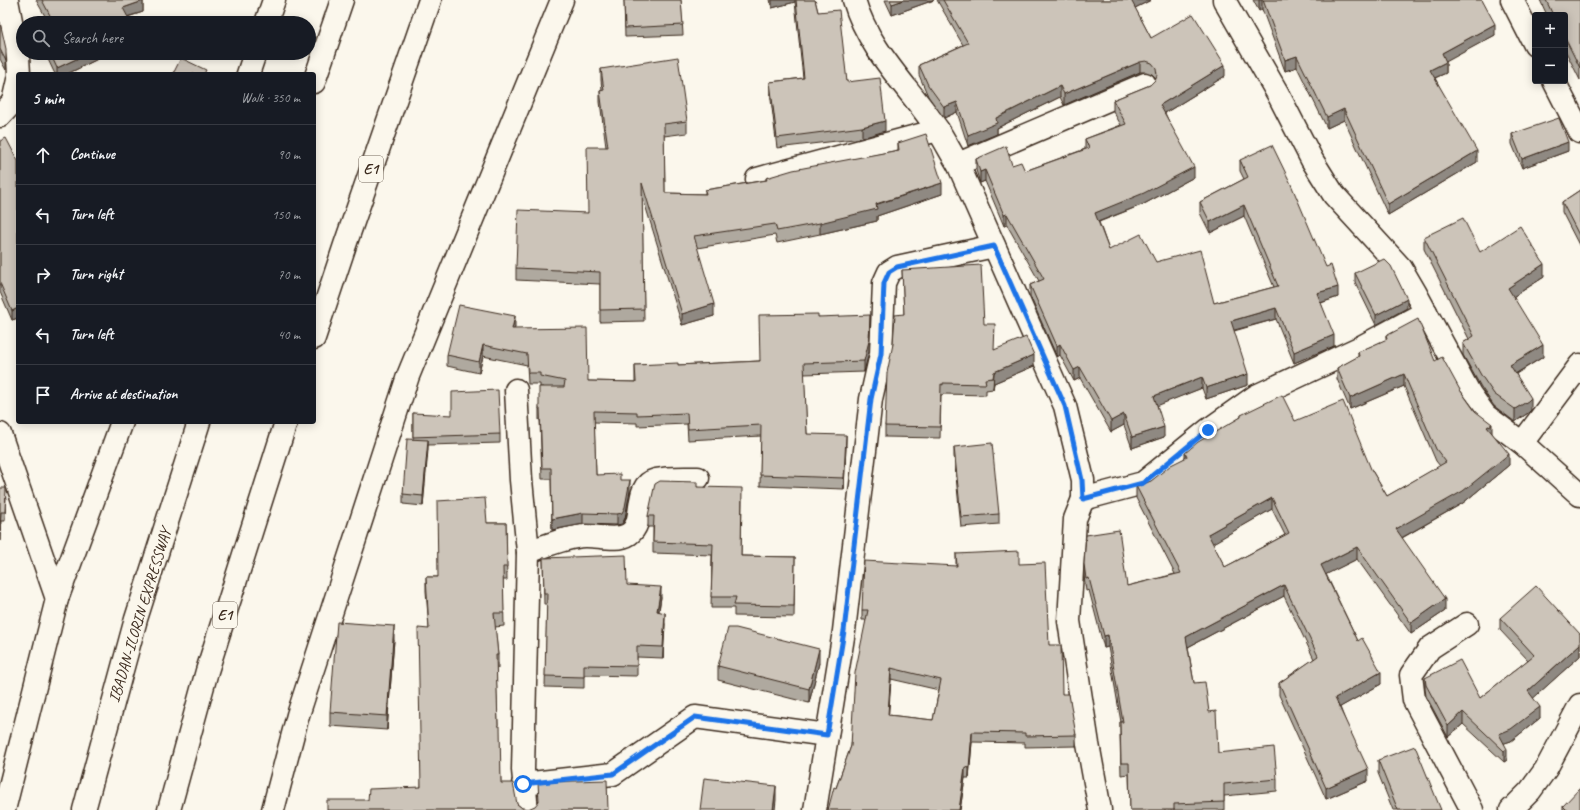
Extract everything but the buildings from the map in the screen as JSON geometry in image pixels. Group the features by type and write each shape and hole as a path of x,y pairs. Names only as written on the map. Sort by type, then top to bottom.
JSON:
{"main road":[{"path":"7,0 16,47"},
{"path":"268,16 274,0"},
{"path":"316,76 342,0"},
{"name":"E1","path":"316,332 430,0"},
{"path":"273,810 298,715 408,376 562,0"},
{"path":"854,0 858,13 880,55 938,130 958,164 1065,406 1082,480 1083,499 1076,518 1069,621 1100,810"},
{"path":"1224,0 1278,94 1312,160 1334,195 1401,268 1470,394 1484,415 1522,443 1580,495"},
{"path":"1512,0 1532,39"},
{"path":"18,60 19,72"},
{"path":"249,72 253,60"},
{"path":"958,164 1145,84"},
{"path":"1556,84 1580,132"},
{"path":"0,116 13,102 16,89"},
{"path":"757,179 938,130"},
{"path":"815,810 844,631 871,399 881,354 884,283 889,272 897,267 994,246"},
{"path":"1083,499 1143,483 1208,430 1256,396 1361,347 1426,312"},
{"path":"1522,443 1580,365"},
{"path":"516,390 521,480 528,552 523,784 527,810"},
{"path":"4,799 57,599 121,424"},
{"name":"IBADAN-ILORIN EXPRESSWAY","path":"84,810 136,619 198,424"},
{"name":"E1","path":"169,810 208,671 285,424"},
{"path":"0,434 57,599"},
{"path":"528,552 584,536 619,537 629,534 636,526 643,492 648,484 656,480 698,478"},
{"path":"1468,624 1430,648 1411,675 1414,700 1472,810"},
{"path":"1511,810 1530,791 1546,769 1580,705"},
{"path":"523,784 613,774 695,717 827,735"}],"route":[{"path":"523,784 613,774 695,717 827,735 844,631 871,399 881,354 884,283 889,272 897,267 994,246 1065,406 1082,480 1083,499 1143,483 1208,430"}]}
